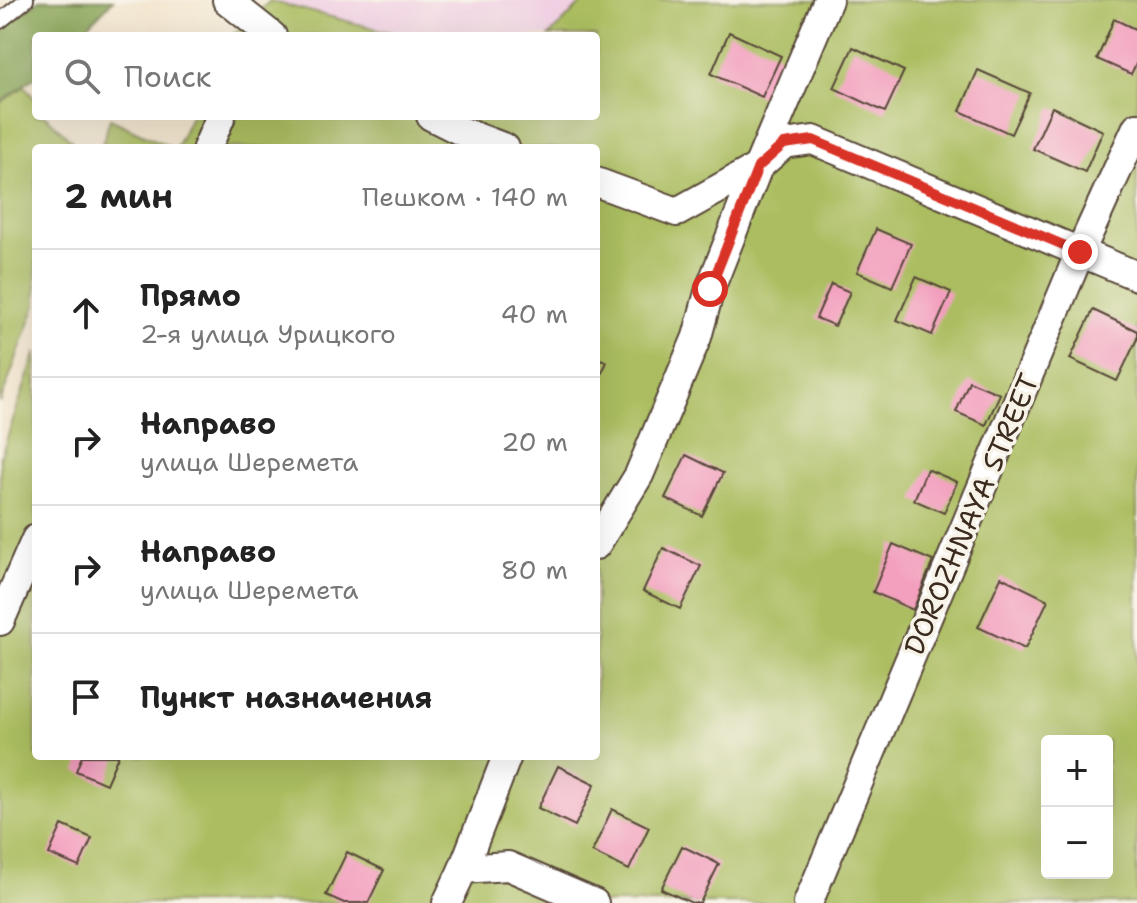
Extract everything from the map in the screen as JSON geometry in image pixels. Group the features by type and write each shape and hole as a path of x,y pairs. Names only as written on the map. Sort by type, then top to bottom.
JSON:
{"street":[{"path":"227,0 262,32"},
{"path":"600,538 639,475 697,337 710,289 758,167 828,0"},
{"path":"209,144 219,120"},
{"path":"439,120 494,144"},
{"name":"DOROZHNAYA STREET","path":"808,903 1080,252 1137,127"},
{"path":"600,183 677,212 758,167 784,144 813,140 1137,276"},
{"path":"0,621 32,548"},
{"path":"447,903 505,760"},
{"path":"463,869 508,866 594,903"}],"lane":[{"path":"0,21 26,0"}],"shaded area":[{"path":"270,0 585,0 553,32 389,32"}],"green space":[{"path":"39,0 113,0 82,32 32,32 32,79 0,103 0,31"},
{"path":"585,0 1137,0 1137,903 0,903 0,459 32,364 32,760 600,760 600,144 178,144 189,120 600,120 600,32 553,32"},
{"path":"270,1 389,32 235,32"},
{"path":"25,86 32,96 32,120 50,120 75,144 32,144 32,316 0,403 0,103"},
{"path":"112,120 163,144 102,144"}],"building":[{"path":"1114,19 1137,30 1137,62 1131,74 1097,59"},
{"path":"729,32 781,56 762,97 711,74"},
{"path":"853,47 904,71 885,112 834,88"},
{"path":"978,70 1030,93 1011,134 960,111"},
{"path":"1052,107 1103,131 1085,172 1033,149"},
{"path":"876,229 911,244 892,287 857,272"},
{"path":"916,277 951,292 932,335 897,320"},
{"path":"831,284 850,292 835,326 816,318"},
{"path":"1093,310 1137,331 1137,339 1117,381 1070,359"},
{"path":"600,359 607,362 600,377"},
{"path":"969,381 1000,394 986,425 956,412"},
{"path":"686,455 723,473 702,516 665,498"},
{"path":"927,469 957,482 944,513 914,500"},
{"path":"893,544 933,561 913,610 873,592"},
{"path":"663,548 701,566 680,609 643,591"},
{"path":"1001,577 1048,600 1025,649 978,627"},
{"path":"80,760 116,760 106,784 76,771"},
{"path":"558,766 595,784 575,826 538,808"},
{"path":"612,809 649,827 629,870 592,852"},
{"path":"62,825 92,838 79,867 49,854"},
{"path":"682,846 719,864 700,903 692,903 661,889"},
{"path":"347,852 384,870 368,903 344,903 326,895"}],"route":[{"path":"710,289 758,167 784,144 813,140 1080,252"}]}
